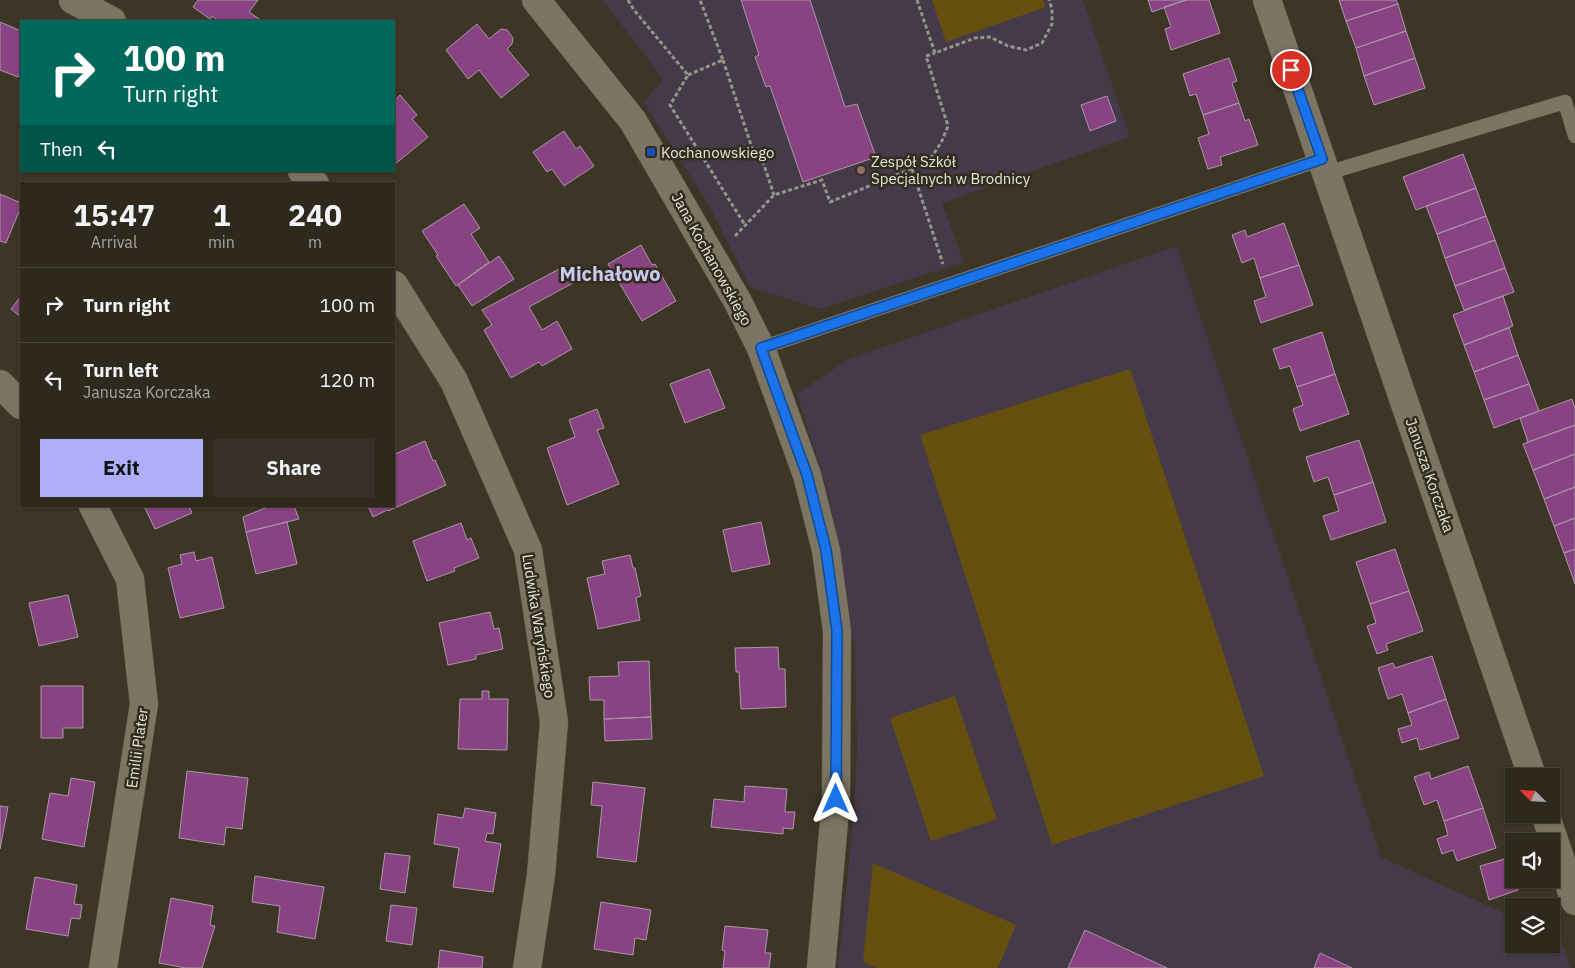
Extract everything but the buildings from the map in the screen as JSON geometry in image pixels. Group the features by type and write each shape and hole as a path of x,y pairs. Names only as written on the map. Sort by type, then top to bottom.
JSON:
{"street":[{"path":"73,0 110,20"},
{"name":"Jana Kochanowskiego","path":"536,0 633,122 738,302 761,348 807,475 826,550 837,631 836,799 821,968"},
{"name":"Janusza Korczaka","path":"1267,0 1529,768"},
{"path":"303,172 313,182"},
{"name":"Ludwika Waryńskiego","path":"395,287 454,381 528,550 554,722 541,875 527,968"},
{"path":"0,384 20,404"},
{"name":"Emilii Plater","path":"94,507 130,579 144,704 103,968"},
{"path":"1548,823 1575,901"}],"lane":[{"path":"761,348 1324,166 1565,102 1575,136"}],"path":[{"path":"628,0 634,10 688,75"},
{"path":"700,0 723,60 752,148 760,153 774,195"},
{"path":"917,0 935,53"},
{"path":"734,237 774,195 822,180 830,202 928,162 941,143 948,126 926,56 975,38 990,37 1008,46 1026,50 1042,43 1052,24 1052,9 1048,0"},
{"path":"723,60 688,75 670,105 745,225"},
{"path":"912,169 944,268"}],"shaded area":[{"name":"Zespół Szkół Specjalnych w Brodnicy","path":"603,0 1083,0 1130,137 942,203 964,262 820,309 750,287 709,205 644,103 663,79"},
{"path":"932,0 1043,0 1046,7 946,42"},
{"path":"1177,246 1381,857 1505,914 1505,953 1560,953 1560,940 1571,968 838,968 854,812 857,747 855,650 841,559 827,489 797,394 849,359"},
{"path":"1130,369 1264,776 1052,845 920,435"},
{"path":"955,696 997,819 931,841 890,718"},
{"path":"873,863 1016,925 998,968 877,968 863,962"}],"place":[{"name":"Kochanowskiego","path":"651,152"},
{"name":"Zespół Szkół Specjalnych w Brodnicy","path":"861,170"}],"district":[{"name":"Michałowo","path":"610,273"}],"route":[{"path":"836,799 837,631 826,550 807,475 761,348 1322,159 1291,70"}]}
